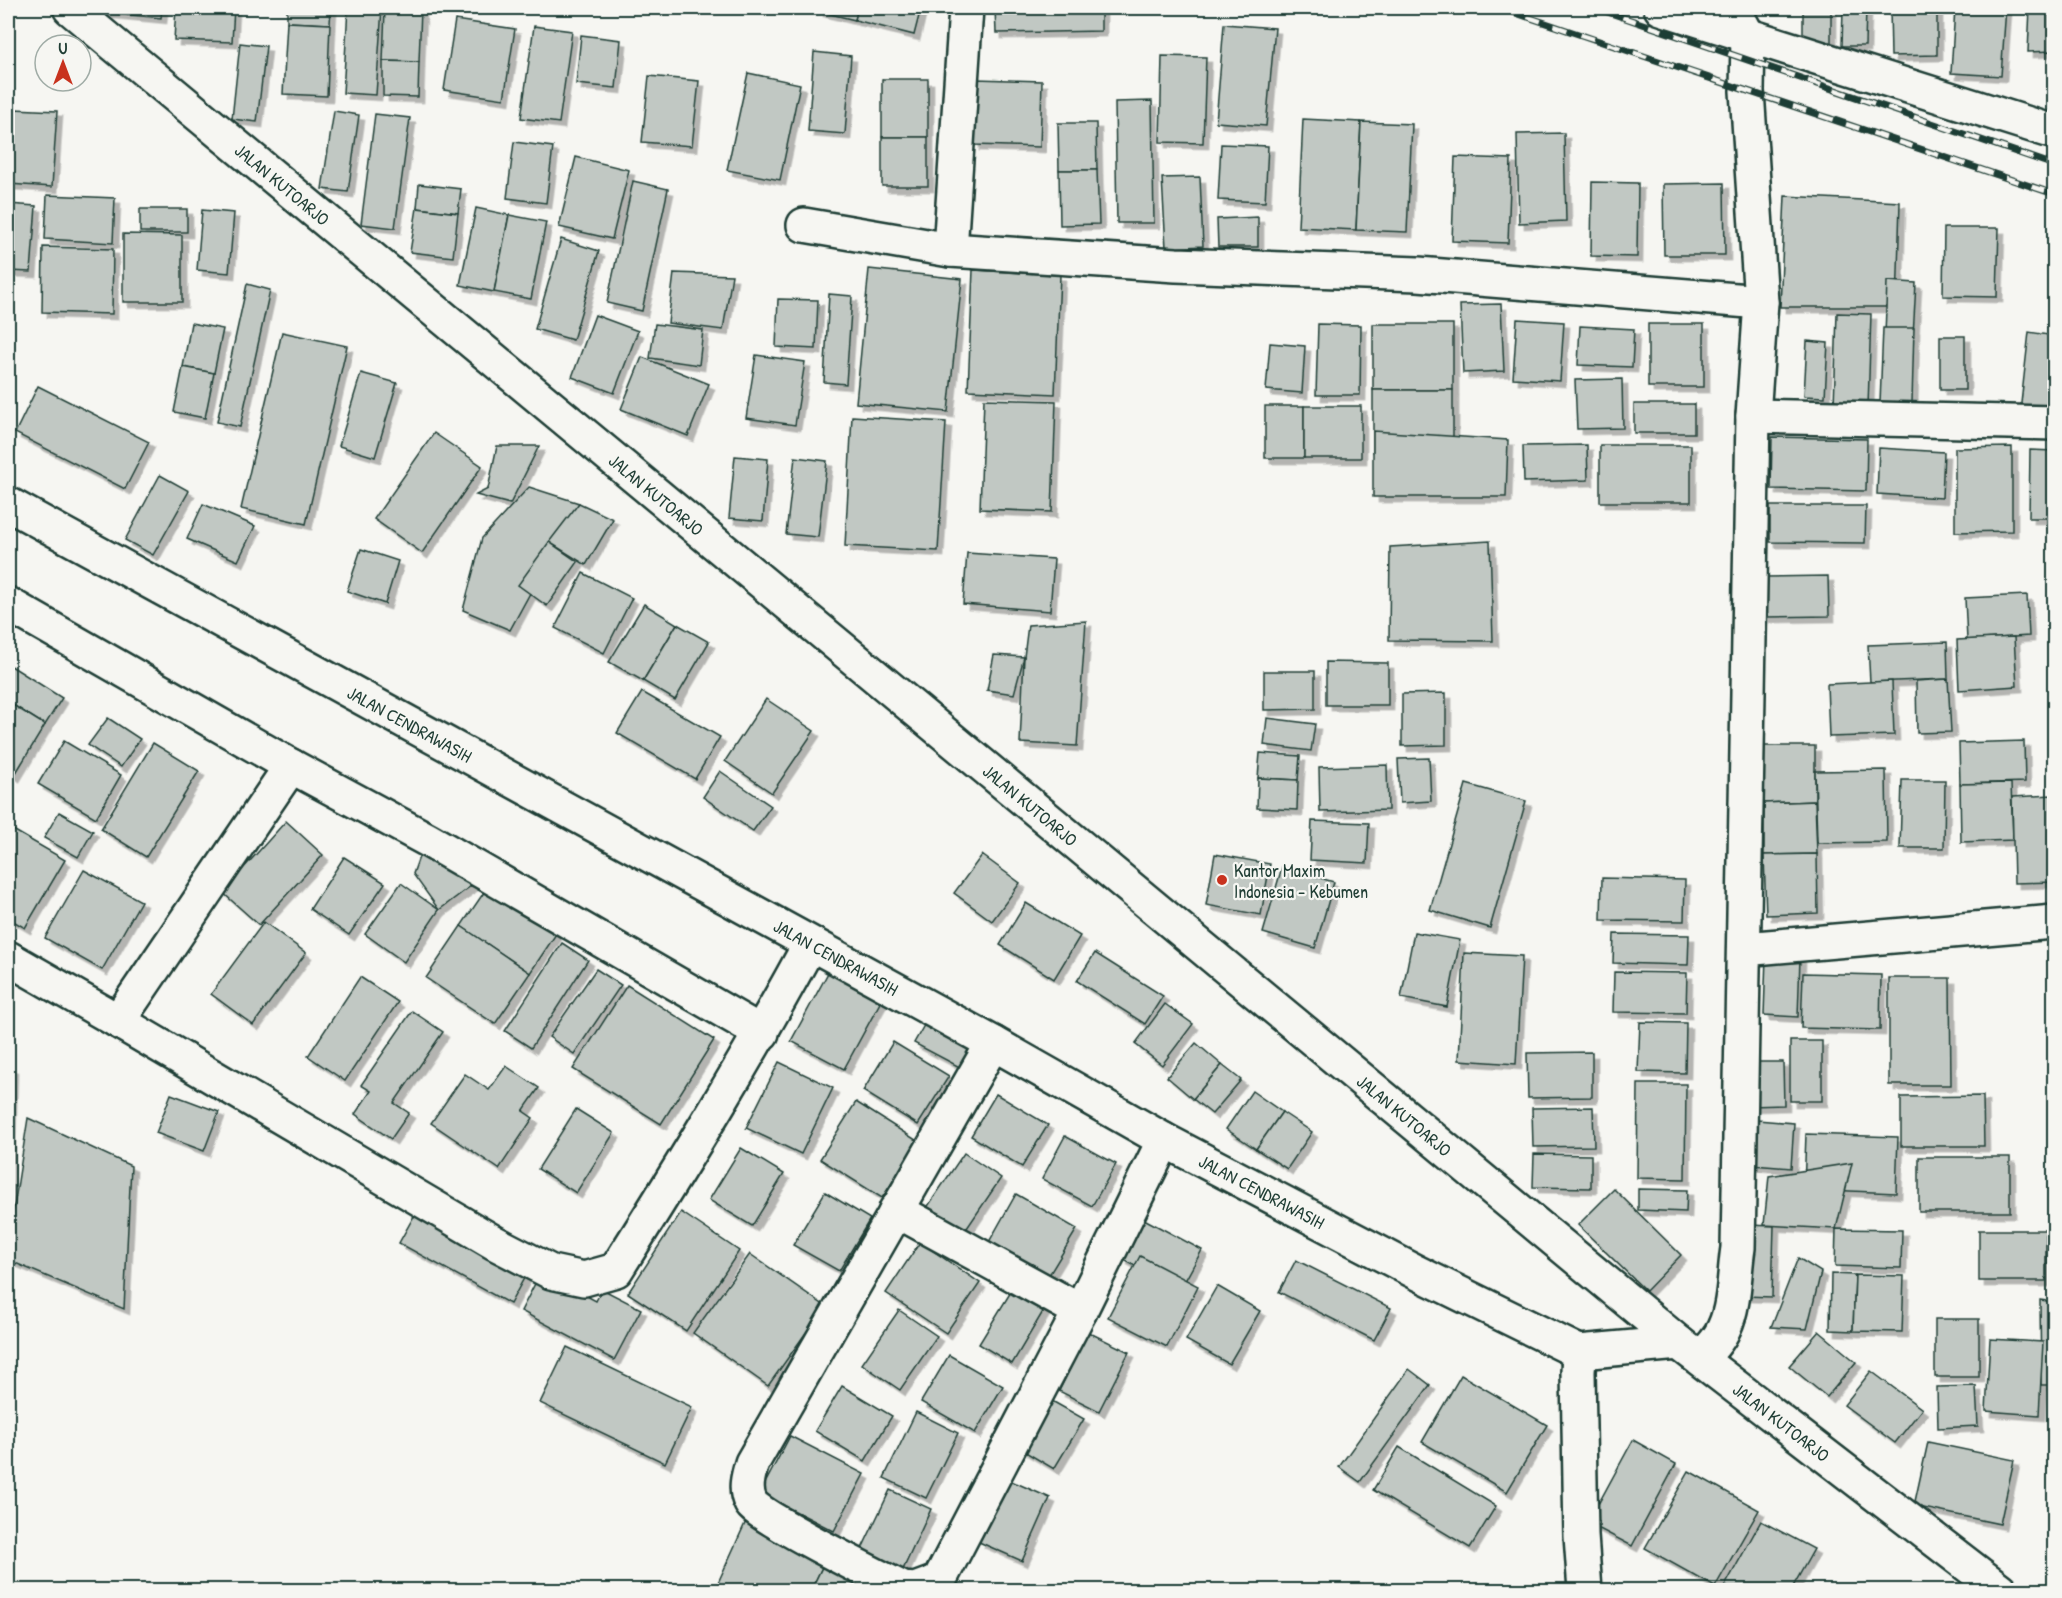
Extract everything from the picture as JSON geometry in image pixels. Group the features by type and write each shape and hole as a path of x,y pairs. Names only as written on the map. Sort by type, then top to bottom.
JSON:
{"street":[{"name":"JALAN KUTOARJO","path":"70,8 1690,1351 2000,1590"},
{"path":"950,250 966,8"},
{"path":"1660,8 2055,132"},
{"path":"1585,1590 1581,1536 1579,1352 1690,1351 1716,1342 1725,1327 1730,1310 1738,1248 1753,416 1761,302 1747,90 1748,36 1733,8"},
{"path":"804,225 950,250 1176,265 1418,274 1761,302"},
{"path":"1753,416 2055,423"},
{"name":"JALAN CENDRAWASIH","path":"8,504 993,1043 1164,1140 1416,1272 1579,1352"},
{"path":"8,604 291,766 428,840 762,1033"},
{"path":"118,1021 291,766"},
{"path":"1744,949 2055,922"},
{"path":"8,958 495,1243 551,1272 585,1279 616,1270 710,1122 810,944"},
{"path":"993,1043 752,1463 747,1480 749,1501 752,1507 776,1521 903,1589 924,1588 939,1581 1080,1311 1164,1140"},
{"path":"896,1210 1080,1311"}],"building":[{"path":"90,8 162,8 161,18 90,11"},
{"path":"176,8 234,8 232,42 174,40"},
{"path":"287,8 331,8 330,24 287,22"},
{"path":"348,8 382,8 376,95 343,93"},
{"path":"819,8 858,8 855,20 818,11"},
{"path":"858,8 921,8 914,35 855,20"},
{"path":"995,8 1101,8 1101,31 996,33"},
{"path":"1803,8 1831,8 1831,45 1803,45"},
{"path":"1843,8 1866,8 1865,46 1842,46"},
{"path":"1890,8 1937,8 1937,55 1891,56"},
{"path":"1955,8 2006,8 2001,76 1951,73"},
{"path":"2030,8 2054,8 2054,51 2028,52"},
{"path":"385,9 421,9 419,62 383,61"},
{"path":"455,20 515,29 504,99 444,90"},
{"path":"287,22 330,24 327,96 283,94"},
{"path":"1224,24 1275,28 1266,126 1216,122"},
{"path":"534,26 572,31 559,123 521,118"},
{"path":"581,35 621,40 616,88 576,84"},
{"path":"240,43 266,46 257,122 232,119"},
{"path":"814,52 851,56 845,134 808,131"},
{"path":"1162,56 1206,57 1203,143 1160,142"},
{"path":"383,61 419,62 418,97 383,96"},
{"path":"748,73 800,84 780,180 727,170"},
{"path":"649,76 699,81 692,146 642,142"},
{"path":"882,79 928,79 928,137 882,137"},
{"path":"976,79 1042,81 1040,147 974,145"},
{"path":"1152,101 1154,223 1117,223 1115,102"},
{"path":"14,109 57,111 52,187 9,184"},
{"path":"334,111 359,115 348,192 322,189"},
{"path":"375,114 410,118 395,228 361,224"},
{"path":"1303,119 1361,122 1356,230 1298,227"},
{"path":"1361,122 1412,124 1407,232 1356,230"},
{"path":"1058,123 1096,123 1097,170 1059,170"},
{"path":"1564,133 1566,221 1519,223 1517,134"},
{"path":"882,137 928,137 928,186 882,186"},
{"path":"514,142 553,147 546,203 507,198"},
{"path":"1221,144 1268,146 1265,202 1218,200"},
{"path":"576,157 629,170 612,239 559,227"},
{"path":"1455,157 1511,159 1508,243 1452,241"},
{"path":"1059,170 1097,170 1099,224 1060,225"},
{"path":"1200,177 1203,246 1166,248 1162,178"},
{"path":"633,181 668,189 642,311 607,303"},
{"path":"1592,182 1638,183 1637,257 1591,256"},
{"path":"1724,183 1725,255 1664,255 1663,184"},
{"path":"419,184 461,189 458,213 417,208"},
{"path":"47,195 115,198 113,243 45,239"},
{"path":"1785,196 1900,202 1897,307 1780,307"},
{"path":"8,204 36,206 31,272 8,271"},
{"path":"417,208 458,213 453,257 410,252"},
{"path":"476,208 509,215 494,292 460,285"},
{"path":"140,209 187,209 187,232 140,232"},
{"path":"202,210 234,213 229,273 197,270"},
{"path":"509,215 546,222 531,299 494,292"},
{"path":"1258,217 1258,247 1218,247 1217,219"},
{"path":"1944,228 1999,228 1997,297 1943,296"},
{"path":"123,234 182,235 182,302 123,302"},
{"path":"561,239 599,251 573,340 535,329"},
{"path":"43,247 113,249 112,314 42,312"},
{"path":"869,269 962,279 948,412 856,403"},
{"path":"973,270 1060,275 1055,394 968,390"},
{"path":"674,273 732,275 723,330 668,323"},
{"path":"1887,281 1916,283 1913,337 1885,335"},
{"path":"247,284 270,290 240,427 217,422"},
{"path":"2053,288 2054,416 2020,412 2029,332 2048,335"},
{"path":"829,294 852,296 846,384 824,382"},
{"path":"778,299 818,300 816,349 776,347"},
{"path":"1501,304 1504,371 1463,373 1460,305"},
{"path":"1837,313 1871,314 1868,407 1834,406"},
{"path":"595,315 638,331 614,393 572,377"},
{"path":"1517,319 1564,322 1560,381 1513,378"},
{"path":"191,323 223,329 214,373 183,367"},
{"path":"655,324 703,330 699,365 650,358"},
{"path":"1318,324 1361,325 1360,395 1316,395"},
{"path":"1373,324 1453,324 1453,390 1373,390"},
{"path":"1648,324 1704,324 1704,387 1648,387"},
{"path":"1580,326 1634,329 1632,367 1578,365"},
{"path":"1883,328 1914,328 1912,403 1880,403"},
{"path":"282,332 347,346 306,524 241,509"},
{"path":"1940,336 1965,336 1965,390 1940,390"},
{"path":"1807,341 1828,343 1825,397 1804,396"},
{"path":"1270,343 1305,346 1302,393 1266,390"},
{"path":"756,355 805,362 795,425 746,418"},
{"path":"642,357 709,384 688,436 621,409"},
{"path":"183,367 214,373 205,418 174,412"},
{"path":"361,373 397,383 375,457 339,446"},
{"path":"1622,379 1623,428 1577,429 1575,380"},
{"path":"38,386 149,442 125,489 15,433"},
{"path":"1373,390 1453,390 1453,452 1373,452"},
{"path":"984,399 1056,401 1052,512 980,509"},
{"path":"1634,404 1694,404 1694,433 1634,433"},
{"path":"1265,406 1304,406 1304,458 1265,458"},
{"path":"1304,406 1361,406 1361,458 1304,458"},
{"path":"852,416 946,422 938,551 845,546"},
{"path":"1373,431 1508,440 1506,497 1373,497"},
{"path":"434,433 482,466 422,553 374,519"},
{"path":"1772,437 1867,439 1866,491 1771,489"},
{"path":"1587,445 1588,480 1524,482 1523,446"},
{"path":"1600,445 1691,445 1691,502 1600,502"},
{"path":"497,446 539,446 510,504 476,495 488,489"},
{"path":"2012,447 2012,531 1955,532 1955,448"},
{"path":"1879,448 1944,452 1942,498 1877,494"},
{"path":"2030,450 2054,451 2054,518 2029,518"},
{"path":"735,456 768,459 763,521 729,518"},
{"path":"795,457 827,461 818,537 786,534"},
{"path":"160,475 189,491 153,555 125,540"},
{"path":"529,487 579,503 510,630 463,610 482,538"},
{"path":"579,503 613,519 586,565 549,542"},
{"path":"203,504 255,526 238,561 187,539"},
{"path":"1770,506 1866,506 1865,543 1770,542"},
{"path":"1490,541 1493,641 1389,640 1390,547"},
{"path":"549,542 578,562 547,606 518,585"},
{"path":"361,549 398,561 385,604 347,591"},
{"path":"967,553 1054,559 1050,611 963,604"},
{"path":"583,573 632,598 604,653 555,628"},
{"path":"1828,576 1829,616 1764,617 1763,577"},
{"path":"2027,595 2029,636 1967,640 1965,598"},
{"path":"2049,598 2054,598 2054,659 2048,659"},
{"path":"644,604 677,624 643,681 609,662"},
{"path":"1086,621 1077,746 1020,743 1024,657 1028,625"},
{"path":"677,624 709,642 675,700 643,681"},
{"path":"2014,637 2017,686 1959,690 1957,640"},
{"path":"1947,642 1948,679 1870,682 1868,645"},
{"path":"994,655 1024,657 1014,694 987,690"},
{"path":"1326,662 1388,663 1388,705 1326,705"},
{"path":"8,664 62,698 45,725 8,702"},
{"path":"1264,671 1315,671 1315,709 1264,710"},
{"path":"1948,679 1951,732 1917,733 1916,681"},
{"path":"1892,681 1894,735 1829,737 1827,684"},
{"path":"642,692 720,737 695,779 617,733"},
{"path":"1446,693 1446,745 1402,746 1402,694"},
{"path":"766,699 814,731 772,793 725,761"},
{"path":"8,702 45,725 14,776 8,771"},
{"path":"108,718 140,739 121,767 88,745"},
{"path":"1267,718 1315,724 1311,751 1264,745"},
{"path":"64,741 121,775 96,818 38,784"},
{"path":"2024,741 2025,782 1960,784 1959,743"},
{"path":"153,743 199,771 146,857 101,829"},
{"path":"1762,746 1815,746 1815,801 1764,803"},
{"path":"1260,753 1300,756 1298,780 1258,778"},
{"path":"1429,758 1431,801 1400,803 1398,759"},
{"path":"1387,765 1388,810 1320,812 1319,767"},
{"path":"1886,770 1887,842 1817,843 1815,771"},
{"path":"720,771 771,806 753,831 703,797"},
{"path":"1258,778 1298,780 1297,810 1257,808"},
{"path":"1902,780 1945,780 1944,848 1900,848"},
{"path":"2011,783 2013,840 1961,842 1960,784"},
{"path":"1466,784 1526,801 1490,928 1430,910"},
{"path":"2054,795 2054,882 2014,883 2012,797"},
{"path":"1815,801 1817,854 1764,855 1764,803"},
{"path":"59,812 93,831 78,857 44,838"},
{"path":"286,821 323,855 259,925 222,892"},
{"path":"1312,821 1369,823 1367,863 1310,860"},
{"path":"8,827 65,860 25,928 8,918"},
{"path":"421,851 476,882 439,910 413,874"},
{"path":"1215,854 1270,864 1261,915 1206,905"},
{"path":"1817,854 1818,913 1766,915 1764,855"},
{"path":"982,855 1020,883 992,921 954,893"},
{"path":"344,857 385,883 349,935 310,909"},
{"path":"1282,867 1334,882 1315,948 1263,933"},
{"path":"84,870 141,901 102,970 45,938"},
{"path":"1602,878 1685,880 1684,921 1601,920"},
{"path":"401,883 439,910 404,962 365,934"},
{"path":"489,885 558,931 530,973 461,926"},
{"path":"1026,903 1080,936 1054,979 1000,945"},
{"path":"264,922 306,953 253,1025 211,994"},
{"path":"461,926 530,973 495,1024 426,978"},
{"path":"1414,932 1460,940 1447,1007 1401,998"},
{"path":"1614,934 1689,935 1688,965 1613,963"},
{"path":"562,943 588,960 531,1048 505,1031"},
{"path":"1095,953 1163,996 1145,1024 1077,981"},
{"path":"1464,953 1522,956 1516,1064 1459,1060"},
{"path":"1766,957 1800,958 1798,1017 1764,1015"},
{"path":"596,969 621,985 574,1054 549,1037"},
{"path":"829,971 882,999 844,1069 791,1041"},
{"path":"1614,972 1687,973 1686,1013 1613,1012"},
{"path":"1803,973 1881,975 1880,1030 1801,1028"},
{"path":"360,977 398,1002 345,1081 308,1056"},
{"path":"1889,978 1950,978 1951,1085 1889,1085"},
{"path":"627,985 714,1040 661,1124 573,1069"},
{"path":"1165,1004 1193,1024 1162,1065 1135,1044"},
{"path":"412,1011 443,1032 394,1103 409,1113 391,1139 355,1114 371,1091 361,1085"},
{"path":"927,1020 979,1049 967,1071 914,1043"},
{"path":"1640,1022 1686,1023 1685,1073 1638,1072"},
{"path":"1790,1041 1822,1041 1822,1101 1790,1101"},
{"path":"893,1042 949,1076 918,1125 863,1091"},
{"path":"1196,1043 1222,1065 1193,1099 1167,1077"},
{"path":"1592,1052 1592,1097 1528,1098 1527,1053"},
{"path":"779,1062 833,1088 801,1154 746,1128"},
{"path":"1751,1062 1783,1062 1784,1105 1751,1106"},
{"path":"1222,1065 1241,1080 1212,1114 1193,1099"},
{"path":"8,1066 12,1067 8,1211"},
{"path":"506,1066 539,1088 523,1111 533,1118 499,1169 431,1123 465,1074 489,1090"},
{"path":"1638,1084 1686,1084 1685,1179 1637,1178"},
{"path":"1252,1091 1282,1112 1256,1149 1226,1129"},
{"path":"171,1094 219,1112 204,1151 156,1133"},
{"path":"996,1094 1048,1125 1022,1167 971,1136"},
{"path":"1983,1096 1984,1146 1901,1146 1901,1097"},
{"path":"856,1102 919,1142 882,1198 820,1159"},
{"path":"1593,1107 1594,1146 1533,1147 1532,1108"},
{"path":"576,1109 614,1133 576,1193 538,1169"},
{"path":"1282,1112 1312,1132 1287,1169 1256,1149"},
{"path":"28,1118 131,1166 124,1309 8,1260 8,1245"},
{"path":"1757,1120 1794,1123 1791,1168 1753,1165"},
{"path":"1806,1134 1898,1137 1896,1193 1804,1189"},
{"path":"1065,1136 1116,1164 1092,1206 1042,1179"},
{"path":"741,1148 784,1174 752,1226 709,1200"},
{"path":"964,1153 1001,1178 961,1237 924,1212"},
{"path":"1534,1154 1591,1155 1591,1188 1533,1187"},
{"path":"1919,1157 2010,1157 2010,1212 1919,1212"},
{"path":"1852,1163 1836,1229 1764,1225 1769,1176"},
{"path":"1614,1189 1681,1255 1646,1291 1578,1225"},
{"path":"1638,1189 1687,1190 1686,1212 1638,1210"},
{"path":"825,1192 870,1219 839,1271 793,1245"},
{"path":"1016,1194 1077,1229 1043,1285 984,1251"},
{"path":"419,1207 530,1267 510,1304 399,1243"},
{"path":"681,1212 739,1251 686,1331 628,1293"},
{"path":"1144,1219 1202,1250 1180,1290 1122,1259"},
{"path":"1747,1225 1774,1226 1772,1297 1744,1296"},
{"path":"1836,1229 1902,1230 1901,1268 1835,1266"},
{"path":"1979,1230 2046,1230 2046,1281 1979,1281"},
{"path":"920,1242 980,1283 946,1333 886,1293"},
{"path":"750,1254 825,1306 768,1386 693,1333"},
{"path":"1140,1256 1198,1286 1167,1347 1108,1317"},
{"path":"1798,1258 1821,1272 1807,1329 1771,1327"},
{"path":"1296,1260 1391,1308 1374,1340 1279,1292"},
{"path":"541,1272 596,1301 602,1289 641,1309 614,1360 521,1311"},
{"path":"1831,1274 1855,1275 1853,1331 1830,1330"},
{"path":"1855,1275 1904,1276 1902,1332 1853,1331"},
{"path":"1217,1286 1260,1311 1229,1364 1186,1340"},
{"path":"1012,1290 1044,1310 1012,1364 979,1344"},
{"path":"2040,1300 2054,1302 2054,1385 2041,1385"},
{"path":"899,1310 937,1336 900,1390 862,1364"},
{"path":"1935,1319 1979,1319 1979,1377 1935,1377"},
{"path":"1819,1331 1856,1362 1827,1397 1789,1366"},
{"path":"1088,1332 1129,1352 1099,1411 1059,1391"},
{"path":"1990,1339 2043,1342 2039,1415 1986,1411"},
{"path":"567,1347 692,1407 665,1463 540,1403"},
{"path":"949,1355 1003,1386 975,1433 921,1402"},
{"path":"1409,1369 1430,1385 1360,1482 1339,1467"},
{"path":"1871,1371 1922,1409 1895,1443 1844,1405"},
{"path":"1461,1375 1547,1425 1507,1492 1422,1442"},
{"path":"842,1386 892,1416 865,1461 815,1431"},
{"path":"1976,1386 1978,1426 1938,1428 1937,1387"},
{"path":"1052,1401 1084,1419 1054,1469 1022,1450"},
{"path":"916,1412 958,1433 926,1498 884,1478"},
{"path":"790,1436 864,1474 834,1531 760,1493"},
{"path":"1633,1440 1676,1464 1632,1546 1588,1523"},
{"path":"1928,1442 2014,1460 2000,1524 1914,1506"},
{"path":"1399,1447 1496,1506 1470,1548 1373,1490"},
{"path":"1689,1471 1759,1510 1715,1587 1645,1548"},
{"path":"1007,1479 1050,1498 1022,1561 979,1542"},
{"path":"890,1490 931,1509 901,1574 859,1555"},
{"path":"747,1519 827,1557 811,1590 724,1590 716,1587"},
{"path":"1761,1521 1814,1549 1791,1590 1733,1590 1725,1586"},
{"path":"827,1557 897,1590 811,1590"}],"railway":[{"path":"1501,8 2054,194"},
{"path":"1596,8 2054,165"}],"place":[{"name":"Kantor Maxim Indonesia - Kebumen","path":"1222,880"}]}
